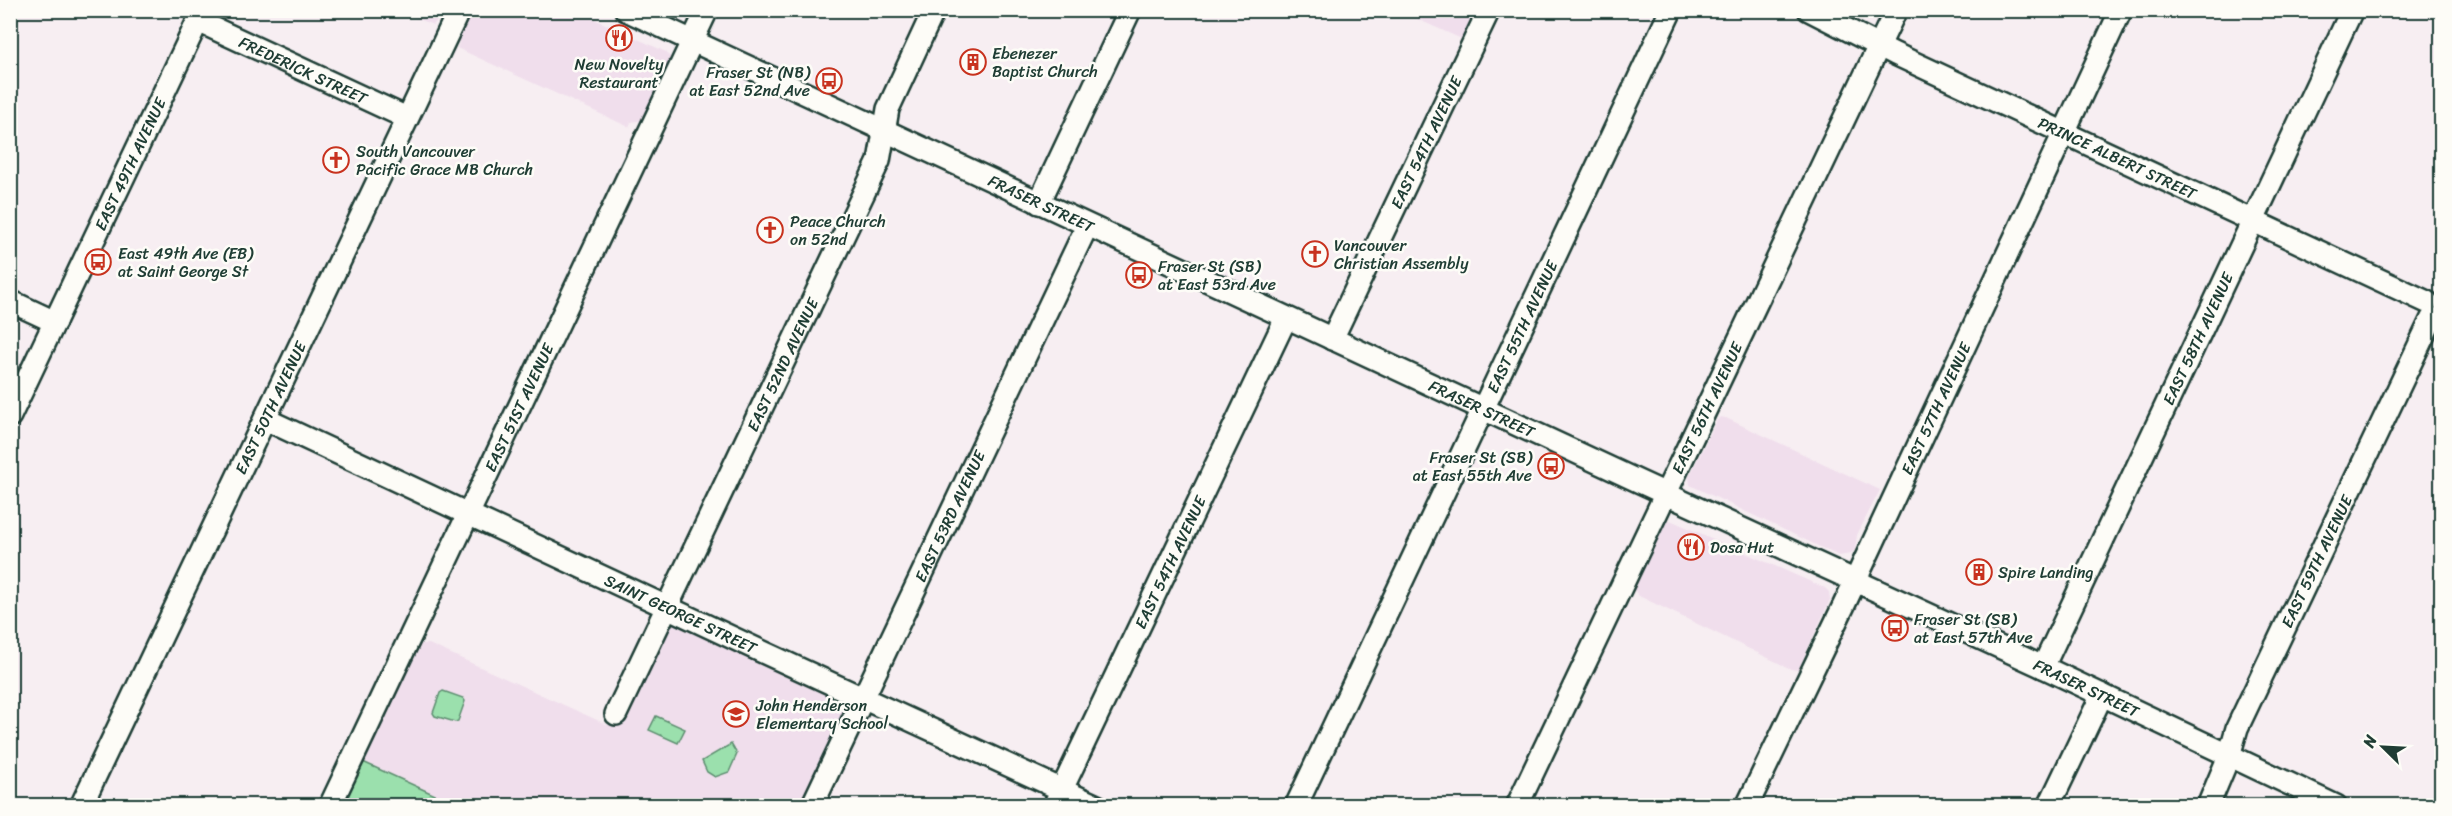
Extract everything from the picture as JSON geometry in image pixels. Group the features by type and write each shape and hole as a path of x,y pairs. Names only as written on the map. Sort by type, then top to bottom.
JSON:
{"street":[{"name":"EAST 50TH AVENUE","path":"81,806 459,10"},
{"name":"FRASER STREET","path":"626,10 1087,226 2102,694 2336,806"},
{"name":"EAST 51ST AVENUE","path":"330,806 707,10"},
{"name":"EAST 52ND AVENUE","path":"616,714 881,156 888,109 934,10"},
{"path":"1039,203 1130,10"},
{"name":"EAST 54TH AVENUE","path":"1332,339 1489,10"},
{"name":"EAST 55TH AVENUE","path":"1296,806 1671,10"},
{"name":"PRINCE ALBERT STREET","path":"1809,10 1880,46 2254,220 2436,308"},
{"name":"EAST 56TH AVENUE","path":"1517,806 1896,10"},
{"name":"EAST 57TH AVENUE","path":"1748,806 2121,10"},
{"name":"EAST 58TH AVENUE","path":"2043,667 2352,10"},
{"name":"FREDERICK STREET","path":"200,16 407,118"},
{"name":"EAST 49TH AVENUE","path":"10,416 200,16"},
{"name":"EAST 53RD AVENUE","path":"812,806 1087,226"},
{"path":"10,301 55,322"},
{"name":"EAST 59TH AVENUE","path":"2208,806 2229,756 2237,728 2436,308"},
{"name":"EAST 54TH AVENUE","path":"1058,797 1286,318"},
{"name":"SAINT GEORGE STREET","path":"265,419 863,698 1058,797 1097,806"},
{"path":"2049,806 2102,694"}],"shaded area":[{"path":"445,10 433,25 399,11"},
{"path":"471,11 577,11 666,52 670,57 670,64 644,120 631,122 629,127 457,48 458,39"},
{"path":"1399,11 1478,11 1464,40"},
{"path":"1720,417 1880,490 1857,535 1855,549 1851,554 1839,556 1690,485 1689,477"},
{"path":"1670,520 1825,588 1829,592 1830,600 1798,670 1791,669 1639,596 1633,589 1662,526"},
{"name":"John Henderson Elementary School","path":"669,621 826,694 831,693 846,701 848,709 803,805 457,805 363,762 419,644 429,644 608,725 616,724"}],"green space":[{"path":"443,691 463,698 465,701 458,721 435,716 433,713 440,693"},
{"path":"656,716 685,729 678,743 649,730"},
{"path":"731,744 737,754 729,772 715,777 707,772 702,761"},
{"path":"363,762 457,805 342,805"}],"place":[{"name":"New Novelty Restaurant","path":"619,38"},
{"name":"Ebenezer Baptist Church","path":"973,62"},
{"name":"Fraser St (NB) at East 52nd Ave","path":"829,81"},
{"name":"South Vancouver Pacific Grace MB Church","path":"336,160"},
{"name":"Peace Church on 52nd","path":"770,230"},
{"name":"Vancouver Christian Assembly","path":"1315,254"},
{"name":"East 49th Ave (EB) at Saint George St","path":"98,262"},
{"name":"Fraser St (SB) at East 53rd Ave","path":"1139,275"},
{"name":"Fraser St (SB) at East 55th Ave","path":"1551,466"},
{"name":"Dosa Hut","path":"1691,547"},
{"name":"Spire Landing","path":"1979,572"},
{"name":"Fraser St (SB) at East 57th Ave","path":"1895,628"},
{"name":"John Henderson Elementary School","path":"736,714"}]}
